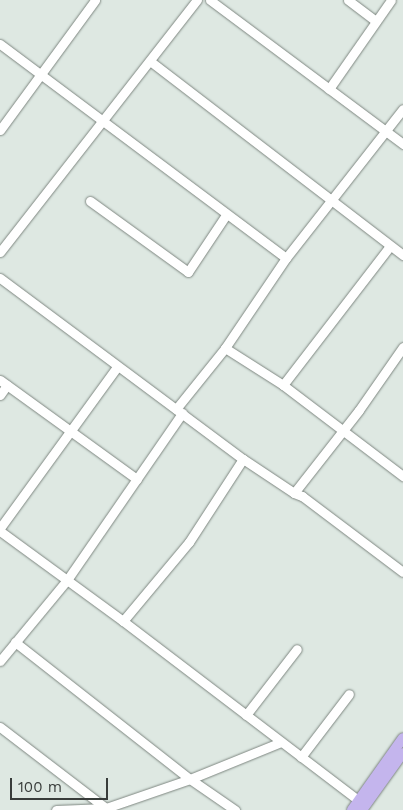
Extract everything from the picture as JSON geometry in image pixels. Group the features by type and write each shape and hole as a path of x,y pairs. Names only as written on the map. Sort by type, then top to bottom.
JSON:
{"main road":[{"path":"362,805 403,738"},
{"path":"352,810 362,805 403,753"}],"street":[{"path":"0,130 94,0"},
{"path":"0,252 197,0"},
{"path":"210,0 403,144"},
{"path":"348,0 376,21"},
{"path":"329,89 391,0"},
{"path":"0,44 226,215 286,258"},
{"path":"150,61 403,255"},
{"path":"0,661 67,580 137,479 179,411 225,348 286,258 387,132 403,109"},
{"path":"90,201 188,272 226,215"},
{"path":"283,385 390,246"},
{"path":"0,278 243,459 294,493 302,496 403,572"},
{"path":"225,348 283,385 403,476"},
{"path":"294,493 343,431 401,352"},
{"path":"117,367 0,529 124,621 362,805"},
{"path":"0,395 3,383 137,479"},
{"path":"124,621 189,542 243,459"},
{"path":"15,642 190,779 234,810"},
{"path":"246,715 297,649"},
{"path":"301,757 349,694"},
{"path":"0,727 108,809"},
{"path":"56,810 108,809 190,779 281,742"}]}
